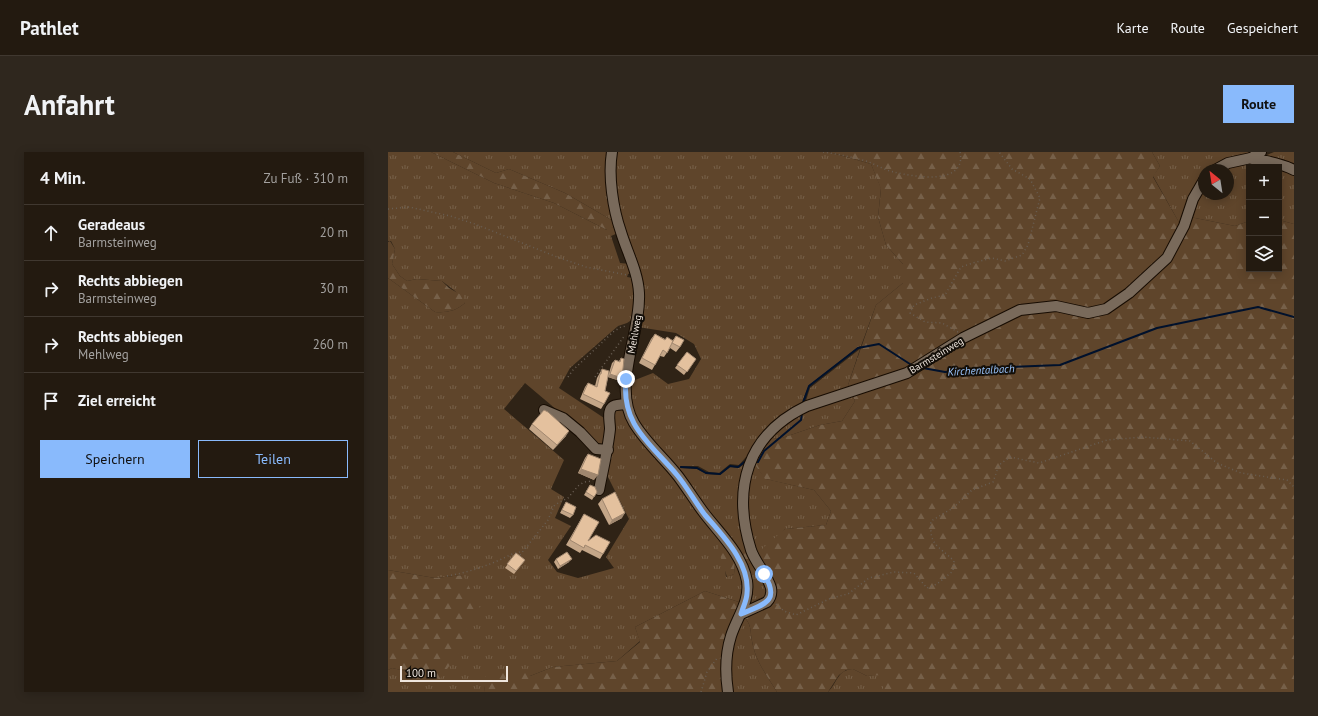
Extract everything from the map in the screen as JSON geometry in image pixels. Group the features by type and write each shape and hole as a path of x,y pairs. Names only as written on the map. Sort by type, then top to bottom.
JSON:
{"street":[{"name":"Mehlweg","path":"612,152 612,196 620,232 637,276 639,291 639,305 626,381 626,404 634,423 644,439 678,476 704,514 723,535 735,553 747,581 747,594 741,614 731,634 726,655 728,692"},
{"path":"1228,164 1251,158 1261,152"},
{"path":"1251,158 1254,160 1266,161 1288,167 1294,170"},
{"name":"Barmsteinweg","path":"770,598 772,593 771,588 752,551 744,524 742,503 744,481 751,461 768,433 779,422 792,413 829,398 907,373 963,338 1020,310 1056,306 1088,313 1106,309 1129,293 1167,258 1184,226 1193,199 1198,190"},
{"path":"600,485 608,450 610,427 609,413 611,408 615,405 626,404"},
{"path":"544,410 563,418 580,432 596,449 608,450"},
{"path":"741,614 762,605 770,598"}],"path":[{"path":"823,152 866,161 893,172 913,176 944,176 952,174 961,164 962,158 960,152"},
{"path":"963,338 956,330 942,323 925,322 910,313 914,305 945,295 961,267 992,258 1005,261 1022,255 1028,245 1040,198 1030,179 1012,169 999,152"},
{"path":"388,209 409,207 450,216 475,224 586,267 637,276"},
{"path":"568,377 573,370 613,332 621,327 635,325"},
{"path":"595,377 627,331 635,325"},
{"path":"770,598 784,611 796,614 831,598 848,594 868,578 894,572 914,573 927,588 936,584 953,571 954,561 935,544 930,533 932,521 953,508 972,490 993,482 999,465 1010,457 1039,463 1107,440 1144,437 1190,442 1218,463 1241,473 1287,480 1294,487"},
{"path":"520,556 548,520 554,506 568,498 578,486 584,482 600,485"},
{"path":"447,576 477,569 524,550"},
{"path":"701,692 707,672 719,656"}],"green space":[{"path":"388,152 431,152 494,183 554,203 607,230 612,227 616,228 618,233 611,236 620,263 630,264 631,273 628,274 627,277 633,278 637,295 633,319 618,326 570,368 559,388 607,420 606,441 602,444 596,443 525,383 504,409 564,460 551,489 564,497 555,518 571,526 548,560 557,572 578,578 614,568 606,557 629,519 605,471 615,410 619,408 624,410 721,536 726,577 734,574 735,559 741,574 745,591 742,603 705,591 635,627 640,641 617,661 553,667 530,676 487,673 484,692 388,692 388,670 392,668 440,678 465,627 463,575 435,578 388,570 388,278 435,312 451,311 465,303 455,291 442,281 417,279 407,281 400,276 392,264 395,249 391,241 388,241"},
{"path":"431,152 453,152 496,173 509,169 565,193 615,222 616,228 612,227 611,231 607,230 554,203 494,183"},
{"path":"453,152 610,152 615,222 565,193 509,169 496,173"},
{"path":"614,152 829,152 871,164 881,188 878,217 886,245 903,264 903,283 876,305 861,346 809,385 801,406 750,457 746,457 739,465 730,464 719,473 709,472 698,466 680,466 680,468 697,469 706,474 720,475 730,467 739,468 747,462 747,542 733,546 645,436 629,404 630,382 653,373 668,384 689,379 701,359 694,344 676,333 638,327 642,297 622,232 613,179"},
{"path":"829,152 1152,152 1160,166 1153,177 1184,231 1190,217 1235,226 1246,222 1246,272 1282,272 1282,221 1294,224 1294,692 883,692 883,675 867,676 853,669 846,670 839,675 828,692 777,692 765,674 756,655 749,625 743,616 747,603 769,595 756,566 763,548 785,529 826,525 831,511 814,490 765,479 755,465 758,453 769,437 779,439 820,425 842,421 855,401 848,385 876,305 903,283 903,264 886,245 878,217 881,189 871,164"},
{"path":"1152,152 1256,152 1226,164 1198,164 1198,188 1181,226 1153,176 1160,166"},
{"path":"1274,152 1294,152 1294,167 1259,155 1261,153 1267,155"},
{"path":"1248,161 1264,164 1246,164 1246,222 1235,226 1190,217 1198,192 1198,200 1234,200 1234,164"},
{"path":"1282,167 1294,172 1294,224 1282,221"},
{"path":"390,241 395,249 392,264 400,276 407,281 417,279 442,281 449,288 463,296 465,303 451,311 435,312 388,278 388,242"},
{"path":"860,349 848,385 850,390 805,404 810,388"},
{"path":"852,395 855,401 842,421 820,425 779,439 769,437 799,412"},
{"path":"755,465 766,479 814,490 831,511 826,525 785,529 758,562 750,539 746,488"},
{"path":"721,536 735,559 734,574 727,577 718,549"},
{"path":"738,540 747,542 752,562 744,567 733,546"},
{"path":"752,562 756,566 769,595 747,603 744,567"},
{"path":"388,570 435,578 463,575 481,610 465,627 471,635 440,679 392,668 388,670"},
{"path":"705,591 742,603 724,649 731,692 484,692 486,673 525,669 530,676 553,667 617,661 640,642 635,627"},
{"path":"743,616 750,628 756,655 765,674 777,692 731,692 728,652"},
{"path":"853,669 867,676 883,674 883,692 828,692 841,674"}],"building":[{"path":"655,334 665,340 667,337 673,341 667,353 663,350 655,365 642,358"},
{"path":"676,336 684,340 680,347 672,343"},
{"path":"687,352 696,359 687,372 677,365"},
{"path":"621,358 624,359 622,378 610,374 615,360 620,362"},
{"path":"602,369 609,371 605,391 610,393 604,404 583,394 588,383 597,387"},
{"path":"544,410 569,431 557,445 532,424"},
{"path":"588,454 601,459 598,475 581,469"},
{"path":"590,485 595,487 597,492 594,497 586,492"},
{"path":"615,492 625,513 612,520 602,499"},
{"path":"566,502 576,507 573,515 562,510"},
{"path":"584,514 599,522 588,541 596,535 610,542 603,554 585,545 584,548 570,540"},
{"path":"567,552 572,559 560,566 556,559"},
{"path":"516,553 525,560 516,571 507,564"}],"waterway":[{"name":"Kirchentalbach","path":"923,368 945,372 989,368 1060,365 1157,328 1258,307 1294,317"},
{"name":"Kirchentalbach","path":"803,403 809,386 858,348 879,344 913,366"},
{"name":"Kirchentalbach","path":"756,461 758,462 764,451 801,420 802,413"},
{"name":"Kirchentalbach","path":"681,467 697,468 706,473 720,474 730,466 738,467 747,460"}],"route":[{"path":"626,379 626,404 634,423 644,439 678,476 704,514 723,535 740,563 747,581 747,594 741,614 762,605 770,598 772,593 771,588 764,574"}]}
